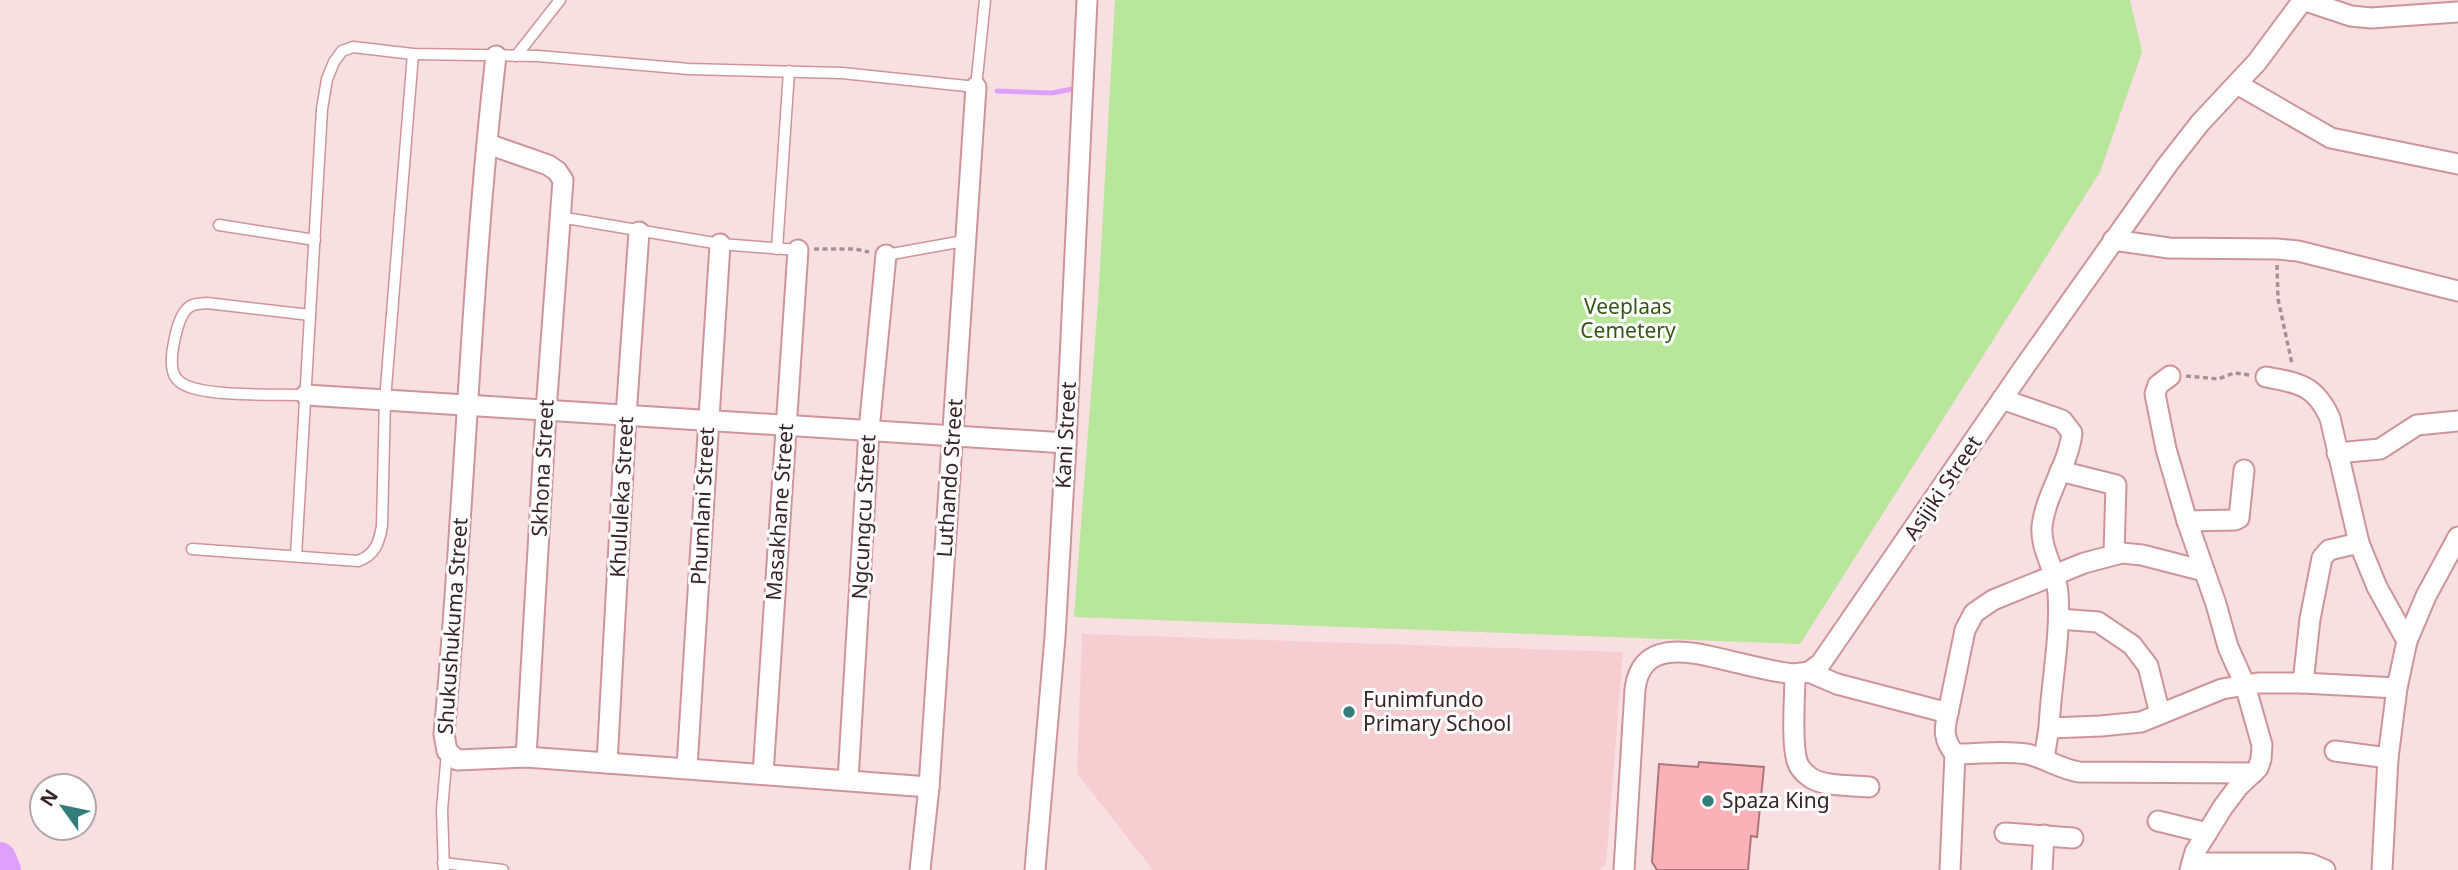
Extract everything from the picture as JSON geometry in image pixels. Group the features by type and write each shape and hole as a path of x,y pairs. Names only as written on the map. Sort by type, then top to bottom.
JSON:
{"street":[{"name":"Kani Street","path":"1035,870 1055,637 1087,0"},
{"path":"2303,0 2351,16 2371,18 2458,12"},
{"name":"Asijiki Street","path":"1802,673 1821,663 1842,635 2113,240 2189,137 2270,47 2303,0"},
{"name":"Shukushukuma Street","path":"496,57 472,321 444,734 447,751 457,760 526,757 929,787"},
{"path":"2237,85 2331,138 2458,164"},
{"name":"Luthando Street","path":"920,870 929,787 976,87"},
{"name":"Skhona Street","path":"488,144 548,165 557,170 563,180 546,411 526,757"},
{"name":"Khululeka Street","path":"607,763 639,232"},
{"path":"2113,240 2151,247 2187,249 2277,249 2328,257 2458,291"},
{"name":"Phumlani Street","path":"687,768 720,244"},
{"name":"Masakhane Street","path":"763,774 798,250"},
{"name":"Ngcungcu Street","path":"848,780 869,430 886,256"},
{"path":"2170,376 2158,385 2155,394 2166,449 2233,661 2245,685 2262,745 2261,760 2253,773 2232,794 2207,833 2191,866 2299,863 2311,864 2325,870"},
{"path":"2266,377 2297,383 2317,396 2324,405 2330,418 2359,543 2377,587 2407,640"},
{"path":"306,395 1066,443"},
{"path":"2003,399 2062,420 2072,433 2071,443 2047,504 2042,529 2044,547 2054,575 2059,619 2044,758"},
{"path":"2337,453 2380,449 2417,425 2458,421"},
{"path":"2187,521 2239,518 2244,470"},
{"path":"2060,471 2116,485 2114,554"},
{"path":"2382,870 2388,758 2397,688 2407,640 2458,537"},
{"path":"2303,683 2310,619 2322,558 2329,550 2359,543"},
{"path":"1950,870 1955,754 1947,742 1944,730 1954,692 1962,640 1974,613 1993,600 2114,554 2142,555 2204,571"},
{"path":"2059,619 2098,622 2132,645 2148,666 2160,714"},
{"path":"1624,870 1635,689 1639,673 1645,664 1660,655 1682,651 1802,673 1948,713"},
{"path":"1802,673 1796,746 1797,762 1802,771 1821,782 1870,787"},
{"path":"2049,728 2141,722 2213,692 2245,685 2303,683 2397,688"},
{"path":"2335,751 2388,758"},
{"path":"1955,754 2004,752 2044,758 2064,770 2079,772 2253,773"},
{"path":"2158,821 2207,833"},
{"path":"2005,833 2073,838"},
{"path":"2042,870 2044,835"}],"lane":[{"path":"516,56 560,0"},
{"path":"296,556 323,109 327,79 342,51 353,47 413,54 516,56 689,69 789,71 892,77 976,87 985,0"},
{"path":"192,549 358,561 374,552 382,526 386,400 413,54"},
{"path":"777,249 789,71"},
{"path":"560,217 720,244 798,250"},
{"path":"219,225 315,240"},
{"path":"886,256 964,241"},
{"path":"306,395 194,388 178,381 173,371 173,358 181,317 192,304 207,303 310,315"},
{"path":"447,751 442,810 444,866 503,870"}],"path":[{"path":"798,250 855,249 886,256"},
{"path":"2277,249 2278,299 2297,383"},
{"path":"2170,376 2218,379 2227,374 2239,373 2266,377"}],"shaded area":[{"name":"Funimfundo Primary School","path":"1082,634 1623,652 1606,864 1599,870 1153,870 1077,773"}],"green space":[{"name":"Veeplaas Cemetery","path":"1115,0 2130,0 2142,52 2100,172 1800,644 1074,617 1098,302"}],"building":[{"name":"Spaza King","path":"1699,762 1764,767 1757,837 1751,836 1748,870 1657,870 1652,862 1659,764 1698,767"}],"waterway":[{"path":"997,91 1052,93 1077,88"},
{"path":"0,858 5,870"}],"place":[{"name":"Funimfundo Primary School","path":"1349,712"},
{"name":"Spaza King","path":"1708,801"}]}
